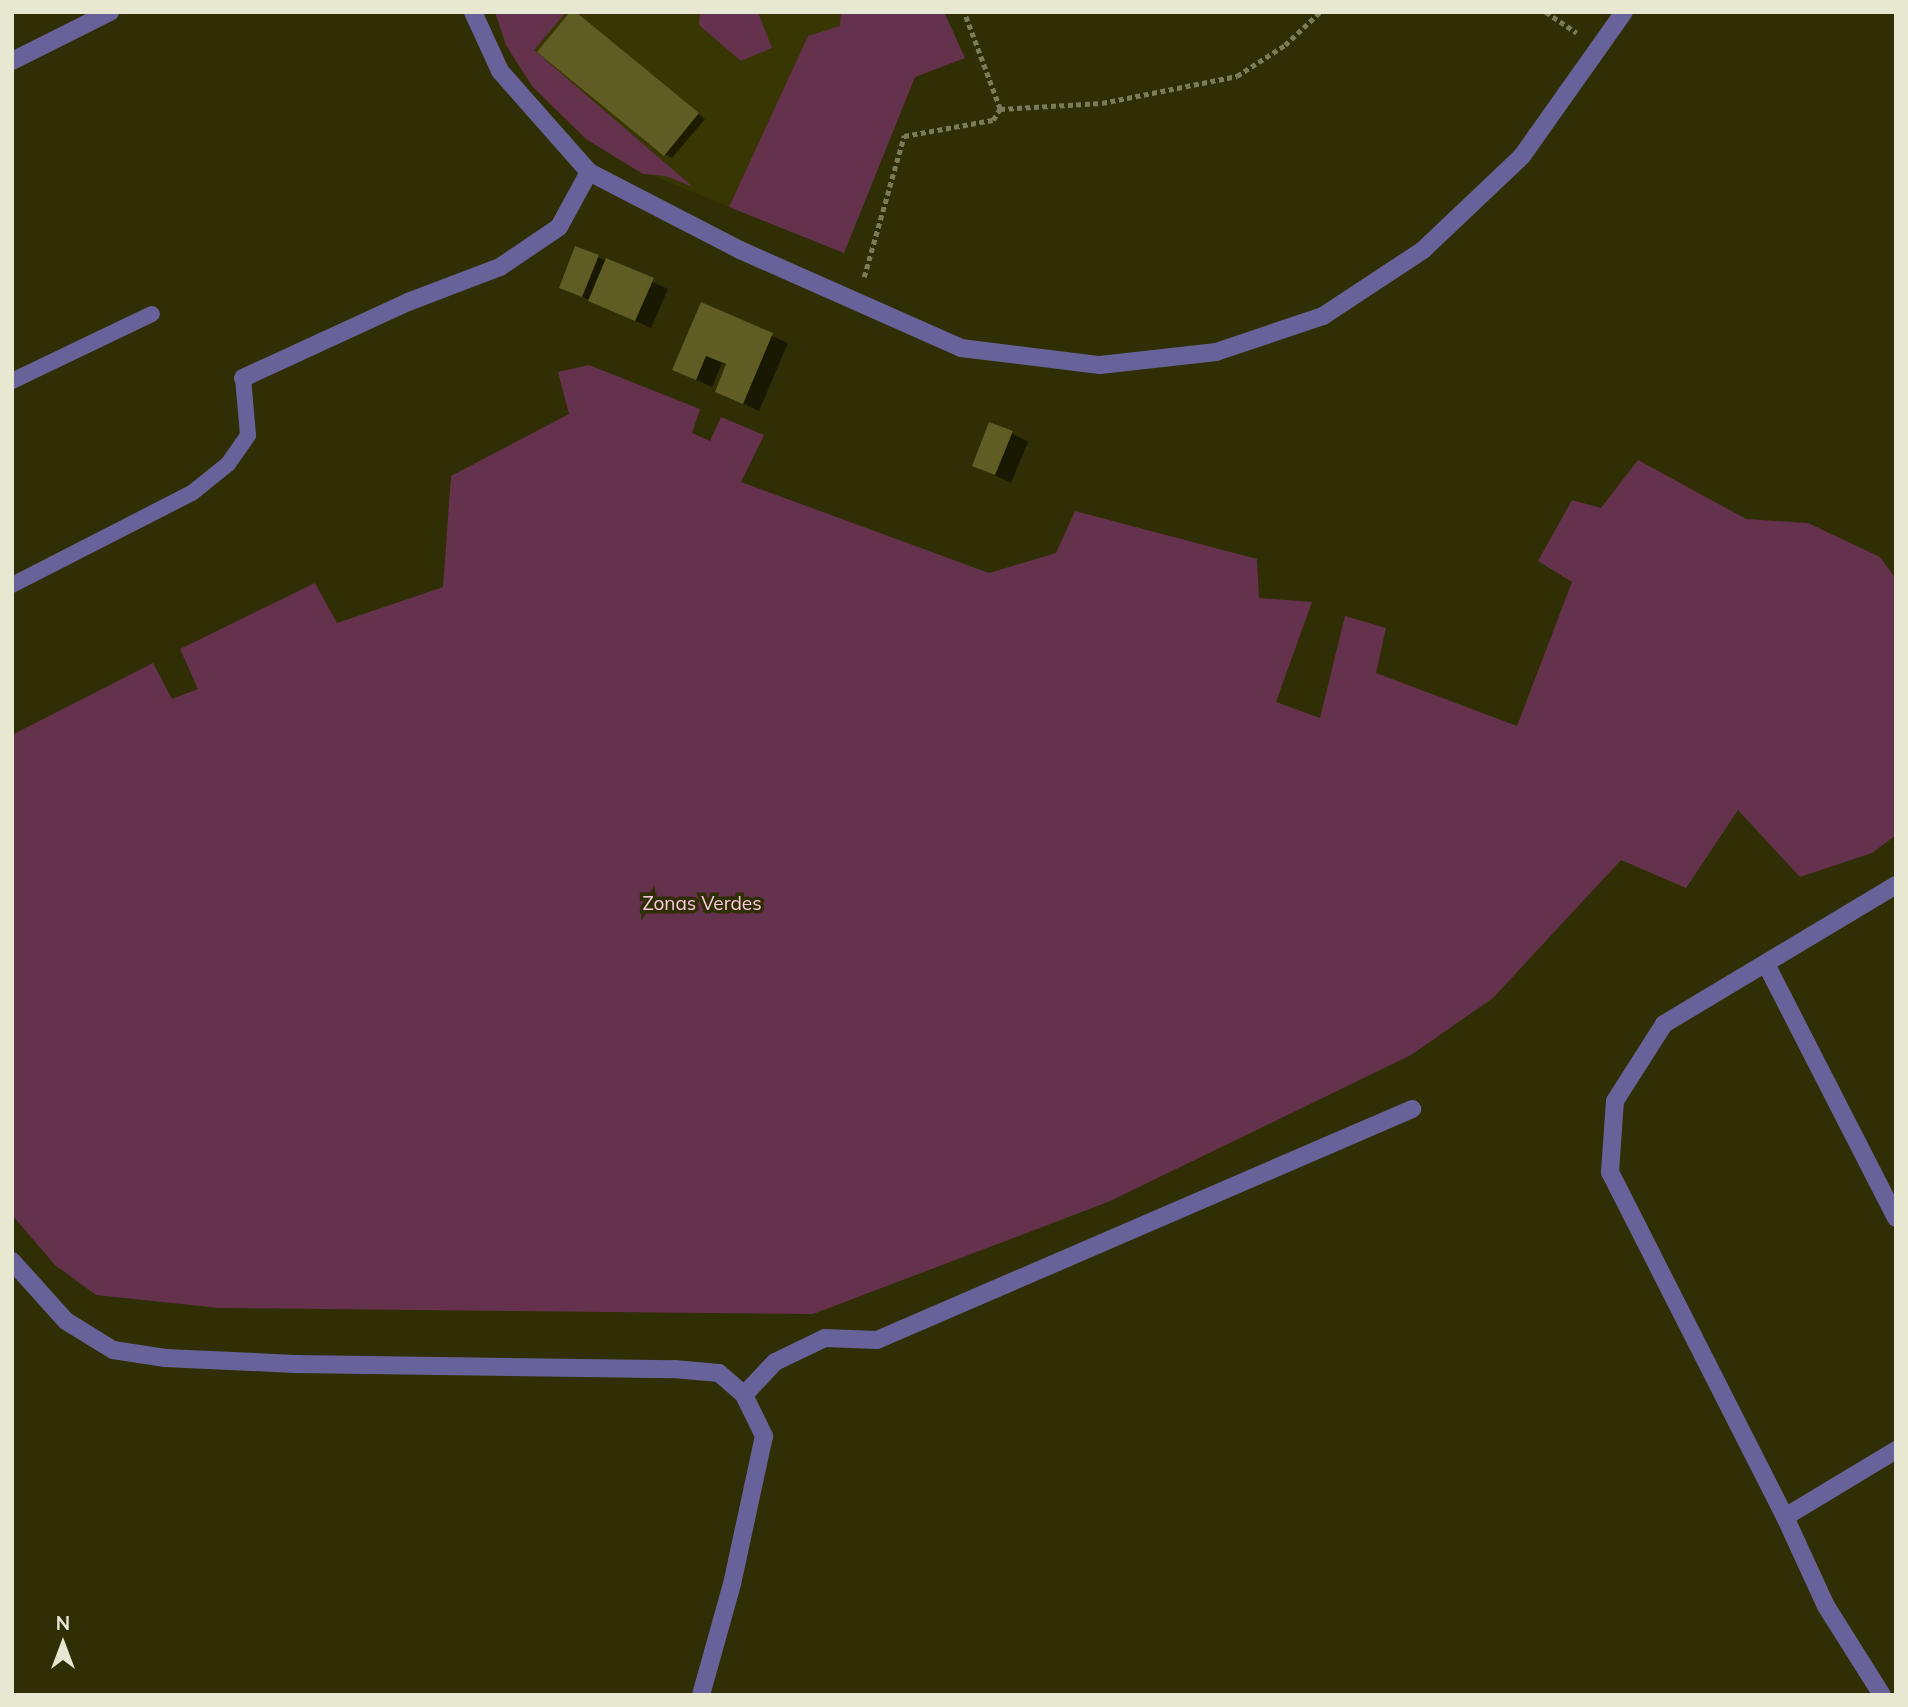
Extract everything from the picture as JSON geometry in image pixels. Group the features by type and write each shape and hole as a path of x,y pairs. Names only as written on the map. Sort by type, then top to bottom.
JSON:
{"street":[{"path":"12,61 110,12"},
{"path":"473,12 500,71 589,172 740,250 961,348 1100,365 1216,352 1323,316 1423,250 1522,156 1624,12"},
{"path":"243,378 408,302 500,267 559,227 589,172"},
{"path":"1882,1695 1826,1606 1785,1517 1610,1172 1615,1101 1664,1024 1896,885"},
{"path":"1766,964 1896,1218"},
{"path":"744,1395 775,1362 825,1338 877,1340 1412,1109"},
{"path":"12,1261 66,1321 113,1350 165,1358 295,1364 674,1369 719,1373 744,1395 764,1436 732,1584 701,1695"},
{"path":"1785,1517 1896,1450"}],"lane":[{"path":"12,381 152,314"},
{"path":"12,585 192,493 228,464 248,435 243,378"}],"path":[{"path":"964,12 1000,109"},
{"path":"1000,109 1102,103 1237,76 1285,45 1320,12"},
{"path":"1546,12 1599,48"},
{"path":"857,302 904,136 993,120 1000,109"}],"shaded area":[{"path":"495,12 944,12 965,58 808,36 729,207 649,174 586,139 532,86 506,45"}],"green space":[{"path":"495,12 566,12 534,50 693,187 666,176 643,174 586,139 532,86 506,45"},
{"path":"700,12 758,12 772,48 741,61 699,25"},
{"path":"841,12 944,12 965,58 915,77 844,253 729,207 808,36 840,26"},
{"name":"Zonas Verdes","path":"589,365 700,409 692,433 710,441 721,417 764,435 741,482 989,573 1056,553 1075,511 1257,559 1259,598 1312,602 1276,702 1320,718 1345,616 1386,628 1376,673 1517,726 1572,582 1538,561 1572,500 1601,508 1638,460 1746,519 1808,523 1880,557 1896,579 1896,835 1872,853 1800,877 1738,810 1686,888 1621,860 1493,998 1411,1055 1108,1202 813,1314 219,1308 96,1295 55,1265 12,1215 12,735 153,663 172,699 198,689 180,649 315,583 337,623 443,587 451,476 569,414 558,372"}],"building":[{"path":"570,12 576,12 699,113 664,156 537,52"},
{"path":"575,246 599,255 582,297 559,288"},
{"path":"606,258 654,278 635,321 588,301"},
{"path":"701,302 773,333 743,404 715,392 726,364 706,356 696,380 672,370"},
{"path":"989,422 1013,431 995,475 972,466"}]}
